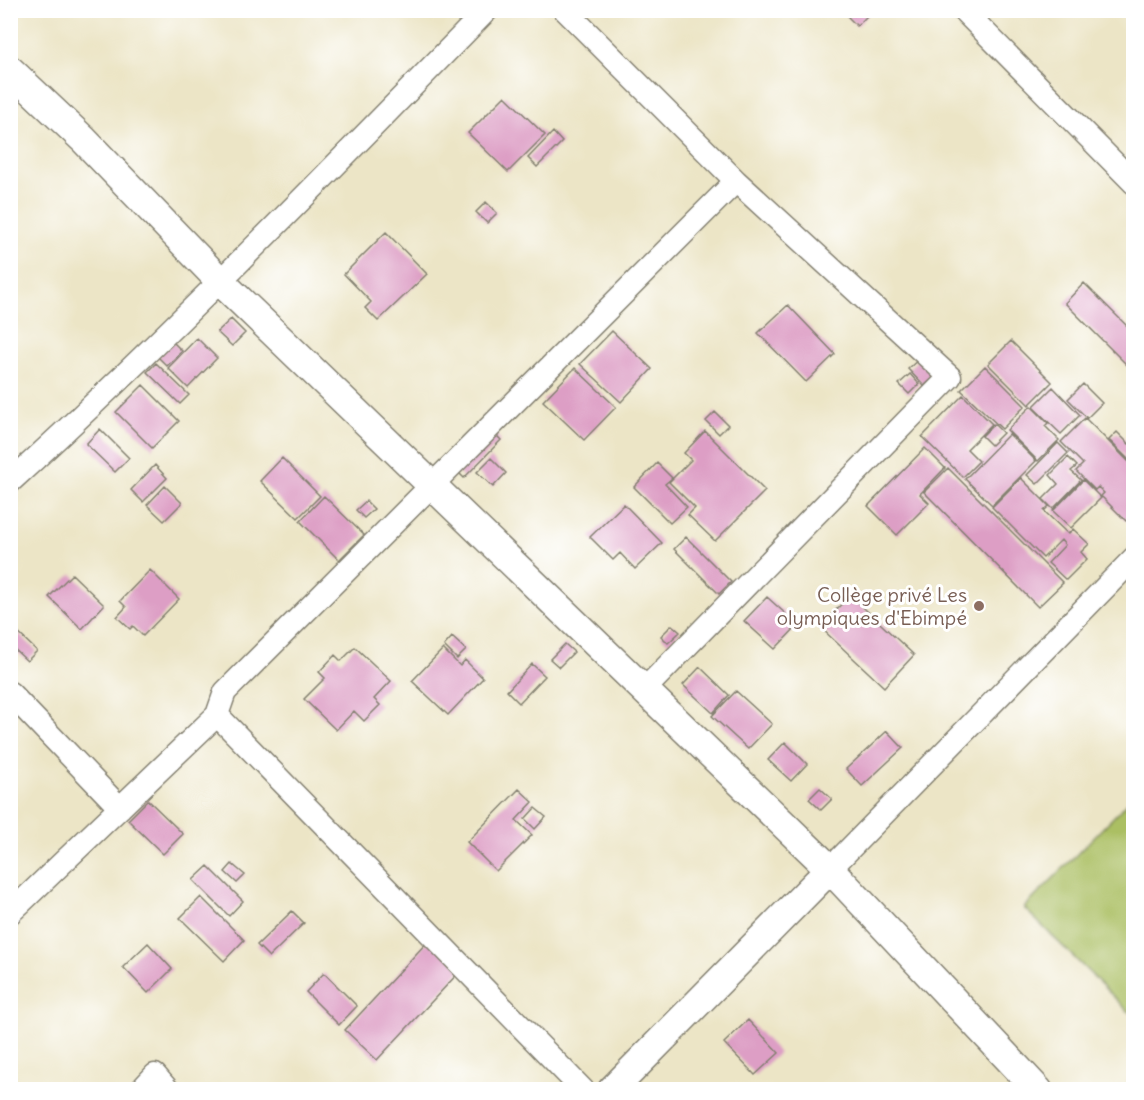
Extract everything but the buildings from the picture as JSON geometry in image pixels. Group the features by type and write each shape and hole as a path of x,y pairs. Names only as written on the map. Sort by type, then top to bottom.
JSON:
{"street":[{"path":"10,482 75,423 220,282 488,10"},
{"path":"565,10 736,181 950,377 644,690"},
{"path":"963,10 1134,183"},
{"path":"10,70 84,140 220,282 830,869 1038,1089"},
{"path":"10,913 217,715 225,692 736,181"},
{"path":"612,1089 1134,558"},
{"path":"10,693 120,808"},
{"path":"217,715 583,1089"},
{"path":"141,1089 155,1075 168,1089"}],"green space":[{"path":"1133,797 1133,1016 1024,908"}],"place":[{"name":"Collège privé Les olympiques d'Ebimpé","path":"979,606"}]}
